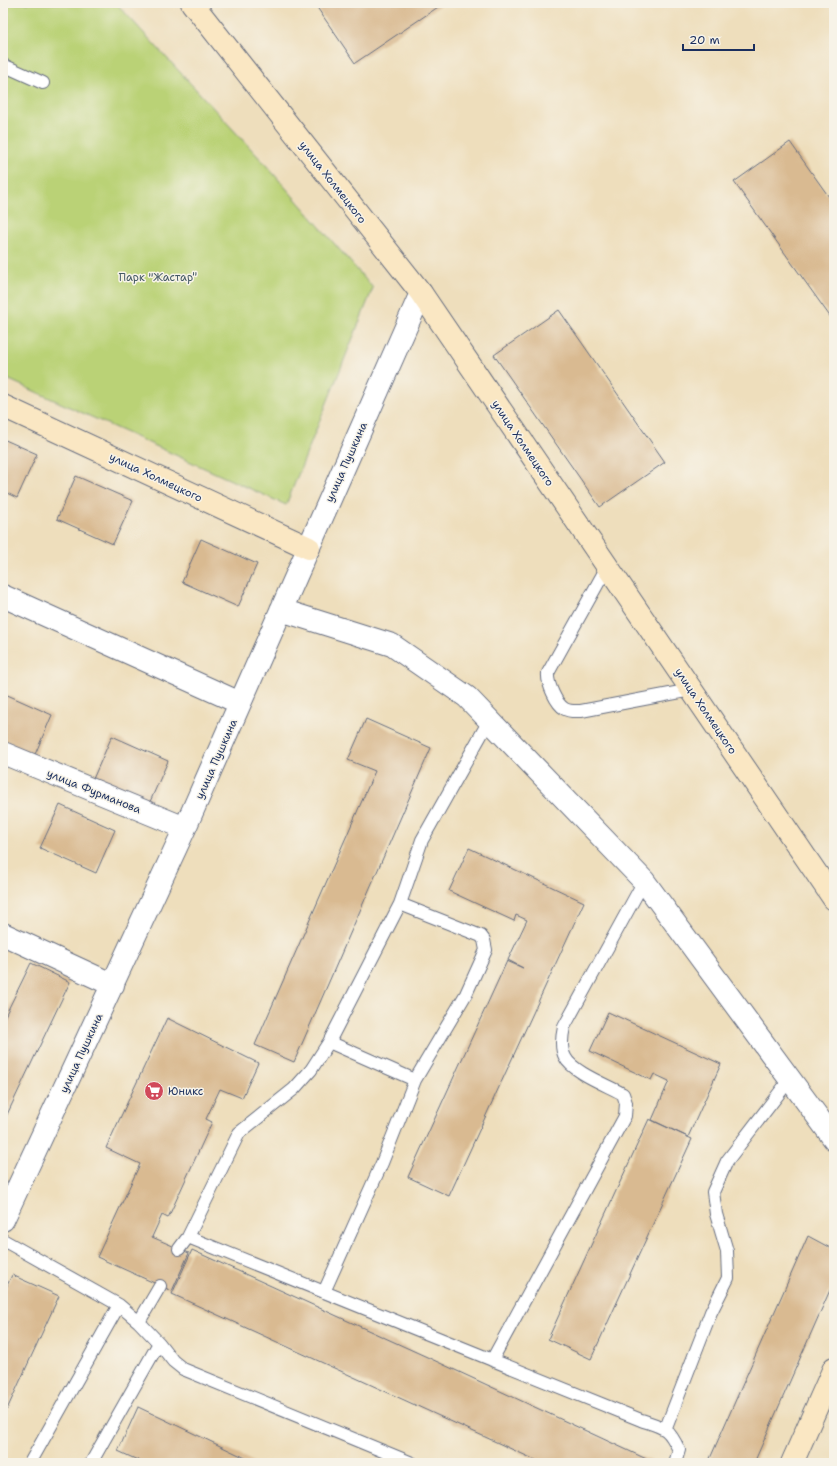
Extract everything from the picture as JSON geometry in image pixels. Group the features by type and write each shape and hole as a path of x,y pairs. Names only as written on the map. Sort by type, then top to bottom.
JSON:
{"street":[{"name":"улица Холмецкого","path":"192,3 420,294 834,899"},
{"name":"улица Пушкина","path":"3,1220 185,828 420,294"},
{"name":"улица Холмецкого","path":"3,406 308,548"},
{"path":"3,596 240,703"},
{"path":"281,610 392,645 467,697 490,719 644,881 834,1139"},
{"name":"улица Фурманова","path":"3,753 185,828"},
{"path":"3,934 113,985"},
{"path":"792,1463 834,1368"}],"lane":[{"path":"3,65 43,83"},
{"path":"607,567 548,673 549,685 560,705 565,709 581,710 691,690"},
{"path":"179,1249 188,1237 238,1133 294,1089 311,1070 329,1042 400,904 422,840 490,719"},
{"path":"492,1360 625,1116 626,1103 623,1094 574,1067 565,1058 561,1039 564,1027 644,881"},
{"path":"324,1292 382,1163 415,1080 466,994 486,950 484,940 481,936 400,904"},
{"path":"329,1042 415,1080"},
{"path":"666,1428 711,1312 728,1278 727,1251 716,1214 713,1192 727,1161 790,1078"},
{"path":"188,1237 634,1417 666,1428 673,1437 679,1450 675,1463"},
{"path":"3,1240 119,1305 139,1322 159,1343 173,1361 184,1369 412,1463"},
{"path":"139,1322 160,1286"},
{"path":"30,1463 119,1305"},
{"path":"91,1463 159,1343"}],"green space":[{"name":"Парк \"Жастар\"","path":"3,3 116,3 265,164 373,288 286,505 3,377"}],"building":[{"path":"314,3 444,3 355,63"},
{"path":"790,142 834,204 834,322 734,182"},
{"path":"559,310 665,462 600,507 494,355"},
{"path":"3,439 37,454 17,498 3,491"},
{"path":"76,476 133,501 113,544 57,519"},
{"path":"201,539 257,564 238,607 182,582"},
{"path":"3,693 52,715 33,759 3,745"},
{"path":"366,719 431,748 294,1062 255,1045 375,771 348,760"},
{"path":"112,736 168,761 149,804 93,779"},
{"path":"60,805 115,830 96,873 40,848"},
{"path":"469,848 584,902 449,1196 408,1177 507,961 523,968 508,960 527,920 516,915 514,921 449,891"},
{"path":"31,963 70,982 3,1123 3,1020"},
{"path":"608,1012 721,1064 688,1137 652,1120 669,1081 654,1074 651,1080 590,1051"},
{"path":"167,1018 258,1063 242,1098 220,1089 206,1119 212,1122 168,1218 162,1215 152,1237 189,1253 172,1291 97,1257 140,1164 106,1148"},
{"path":"649,1119 692,1139 591,1359 548,1339"},
{"path":"808,1236 834,1250 834,1281 754,1463 708,1463"},
{"path":"192,1250 655,1463 542,1463 172,1294"},
{"path":"12,1275 59,1296 3,1418 3,1294"},
{"path":"138,1407 256,1463 144,1463 118,1451"}],"place":[{"name":"Юникс","path":"154,1091"}]}
